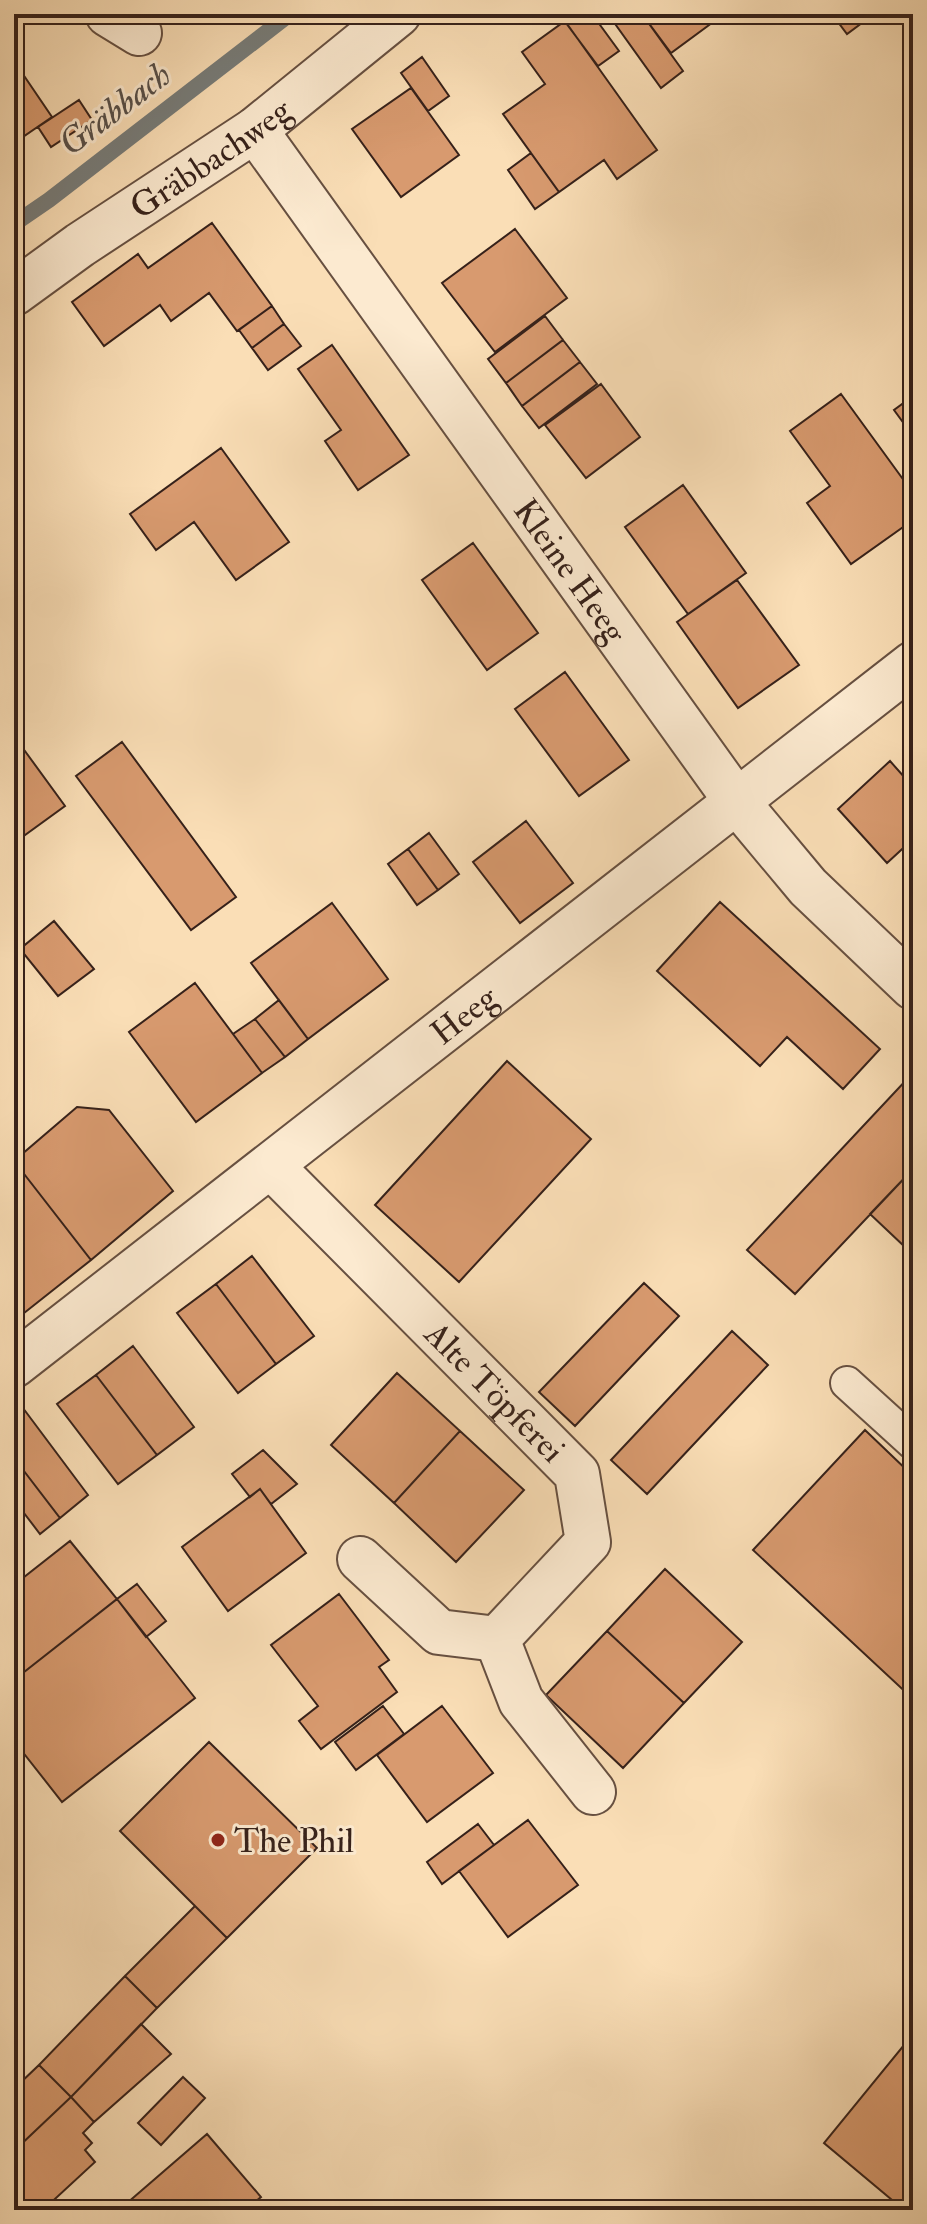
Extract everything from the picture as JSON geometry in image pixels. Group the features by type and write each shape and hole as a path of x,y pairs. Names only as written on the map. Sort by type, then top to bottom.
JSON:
{"street":[{"name":"Gräbbachweg","path":"14,293 80,245 255,130 398,14"},
{"name":"Kleine Heeg","path":"255,130 737,802 808,887 913,987"},
{"name":"Heeg","path":"14,1365 913,664"},
{"name":"Alte Töpferei","path":"271,1166 577,1474 588,1542 497,1639"},
{"path":"360,1559 439,1632 497,1639 521,1701 593,1792"}],"lane":[{"path":"847,1383 913,1443"}],"building":[{"path":"578,14 592,14 619,51 598,66 566,23"},
{"path":"608,14 642,14 683,71 661,88"},
{"path":"642,14 724,14 671,53"},
{"path":"832,14 874,14 847,34"},
{"path":"565,21 657,150 617,179 604,160 559,192 503,114 545,84 522,52"},
{"path":"422,57 449,96 428,111 401,73"},
{"path":"14,61 52,117 14,143"},
{"path":"411,88 459,155 401,197 352,129"},
{"path":"79,100 92,120 51,147 38,127"},
{"path":"531,153 559,192 535,209 508,170"},
{"path":"212,223 272,306 237,331 209,293 171,321 160,305 104,346 72,302 138,254 148,268"},
{"path":"515,229 567,298 495,352 442,283"},
{"path":"272,306 284,324 252,348 239,330"},
{"path":"545,316 563,340 506,383 488,359"},
{"path":"284,324 301,346 268,370 252,348"},
{"path":"563,340 580,362 522,406 506,383"},
{"path":"332,345 409,455 358,490 325,441 341,430 298,369"},
{"path":"580,362 597,384 539,428 522,406"},
{"path":"601,384 640,437 586,478 545,425"},
{"path":"841,394 913,493 913,520 851,564 807,503 830,486 790,431"},
{"path":"913,396 913,436 894,410"},
{"path":"221,448 289,542 236,580 194,522 156,550 130,514"},
{"path":"683,485 746,573 688,614 625,527"},
{"path":"473,543 538,633 487,670 422,580"},
{"path":"737,580 799,665 738,708 677,622"},
{"path":"565,672 629,760 579,796 515,709"},
{"path":"14,736 65,806 14,843"},
{"path":"122,742 236,897 191,930 76,776"},
{"path":"890,761 913,787 913,839 887,863 838,809"},
{"path":"526,821 573,883 520,923 473,862"},
{"path":"429,833 459,874 438,890 408,849"},
{"path":"408,849 438,890 417,905 388,864"},
{"path":"720,902 880,1049 843,1089 787,1037 760,1066 657,971"},
{"path":"332,903 388,979 308,1039 251,963"},
{"path":"54,921 94,969 58,996 20,949"},
{"path":"195,983 262,1073 196,1122 129,1032"},
{"path":"279,1000 308,1039 285,1057 255,1019"},
{"path":"255,1019 285,1057 262,1073 233,1034"},
{"path":"507,1061 591,1139 459,1282 375,1205"},
{"path":"910,1076 913,1079 913,1169 795,1294 747,1250"},
{"path":"77,1107 109,1110 173,1191 91,1260 14,1161"},
{"path":"14,1161 91,1260 14,1321"},
{"path":"913,1169 913,1239 905,1247 870,1214"},
{"path":"252,1256 314,1336 276,1364 216,1284"},
{"path":"644,1283 679,1316 575,1426 539,1392"},
{"path":"216,1284 276,1364 238,1393 177,1313"},
{"path":"732,1331 768,1365 647,1494 611,1460"},
{"path":"133,1346 194,1427 157,1455 96,1375"},
{"path":"397,1373 460,1431 394,1503 331,1445"},
{"path":"96,1375 157,1455 118,1484 57,1404"},
{"path":"14,1396 88,1495 60,1518 14,1458"},
{"path":"865,1430 913,1476 913,1699 753,1550"},
{"path":"460,1431 524,1490 456,1562 394,1503"},
{"path":"263,1450 297,1484 271,1504 260,1489 250,1497 232,1474"},
{"path":"14,1458 60,1518 40,1534 14,1500"},
{"path":"260,1489 306,1553 228,1611 182,1547"},
{"path":"70,1541 117,1599 14,1680 14,1585"},
{"path":"665,1569 742,1642 684,1703 607,1631"},
{"path":"137,1584 166,1621 146,1637 117,1599"},
{"path":"339,1594 389,1660 379,1667 397,1692 321,1749 299,1721 318,1706 271,1645"},
{"path":"117,1599 195,1698 62,1802 14,1741 14,1680"},
{"path":"607,1631 684,1703 623,1768 546,1695"},
{"path":"383,1706 404,1734 356,1770 335,1742"},
{"path":"442,1706 493,1773 427,1822 377,1755"},
{"name":"The Phil","path":"209,1742 317,1848 227,1938 120,1831"},
{"path":"528,1820 578,1885 508,1937 459,1871"},
{"path":"478,1824 494,1845 442,1884 427,1862"},
{"path":"195,1906 227,1938 157,2008 125,1976"},
{"path":"125,1976 157,2008 71,2097 39,2065"},
{"path":"141,2024 171,2054 94,2122 71,2097"},
{"path":"913,2034 913,2210 904,2210 824,2143"},
{"path":"39,2065 71,2097 14,2151 14,2081 18,2085"},
{"path":"183,2077 205,2098 161,2145 138,2123"},
{"path":"71,2097 94,2122 83,2133 92,2143 85,2150 95,2162 43,2210 33,2207 25,2210 17,2202 23,2197 14,2187 14,2151"},
{"path":"207,2134 261,2197 245,2210 119,2210"}],"waterway":[{"name":"Gräbbach","path":"14,224 290,14"}],"place":[{"name":"The Phil","path":"218,1840"}]}
